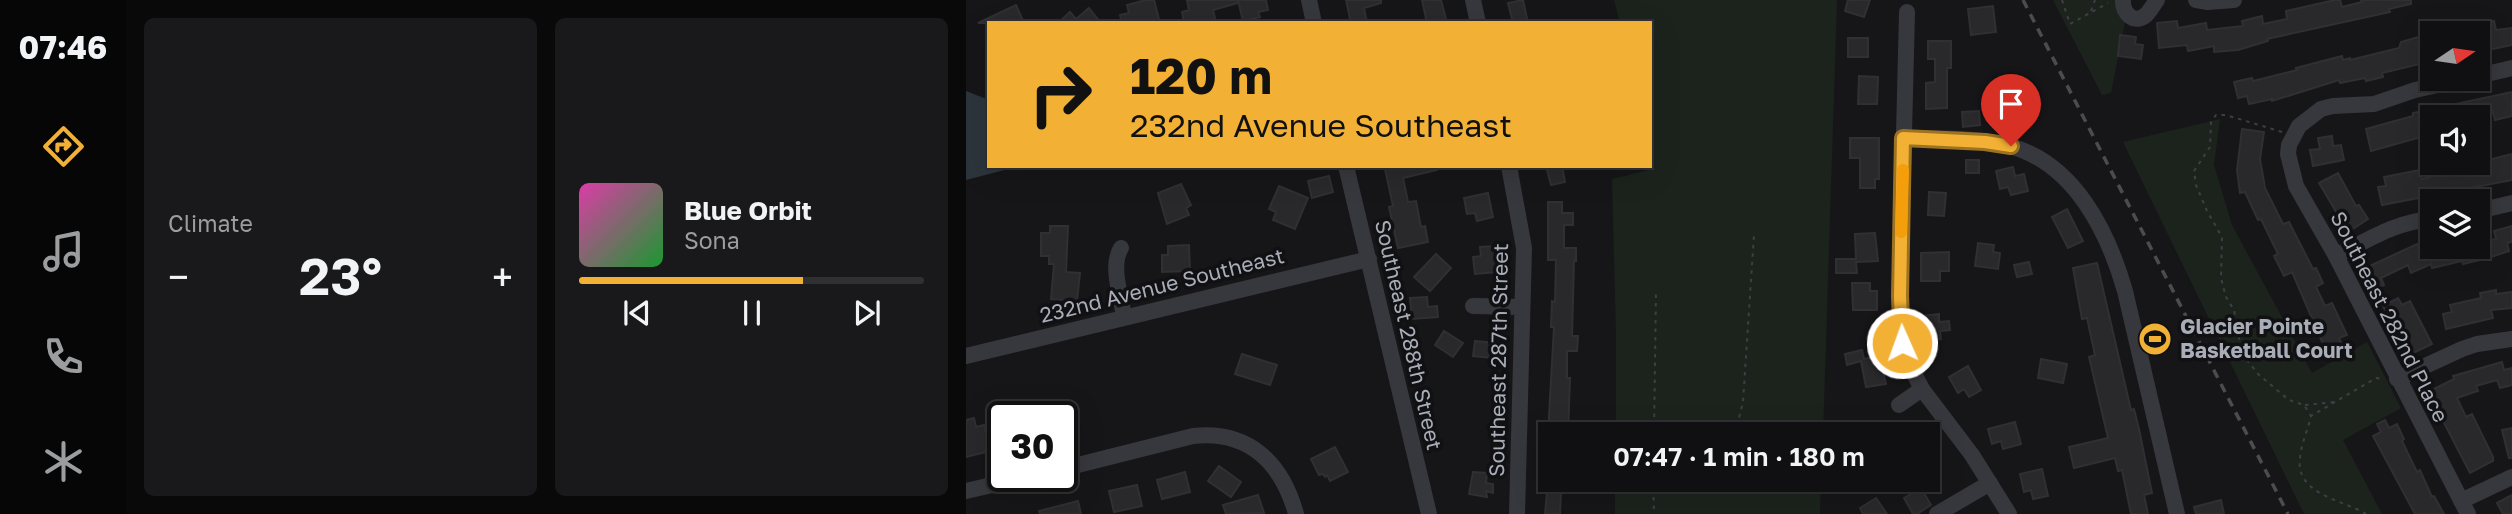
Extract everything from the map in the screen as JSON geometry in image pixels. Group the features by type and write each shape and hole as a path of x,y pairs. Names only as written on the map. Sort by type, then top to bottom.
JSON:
{"street":[{"path":"1309,0 1314,21"},
{"path":"1473,0 1478,21"},
{"path":"2123,1 2124,11 2137,19 2144,16 2157,0"},
{"path":"2196,0 2234,0"},
{"path":"1907,12 1900,296 1902,343 1922,389 1972,455 2009,514"},
{"path":"2490,73 2512,68"},
{"path":"2293,136 2299,125 2321,109 2374,104 2420,89"},
{"name":"Southeast 282nd Place","path":"2293,136 2288,154 2292,176 2336,256 2464,507"},
{"path":"1903,138 2011,146 2039,159 2068,180 2085,201 2111,253 2125,291 2177,514"},
{"name":"Southeast 288th Street","path":"1346,168 1429,514"},
{"name":"Southeast 287th Street","path":"1509,168 1524,248 1517,514"},
{"path":"2490,208 2512,203"},
{"path":"2336,256 2396,225 2420,220"},
{"path":"1121,248 1116,255 1116,265 1124,316"},
{"name":"232nd Avenue Southeast","path":"966,356 1369,259"},
{"path":"1473,306 1522,307"},
{"path":"2397,379 2462,349 2512,339"},
{"path":"1899,404 1922,389"},
{"path":"1078,464 1193,436 1209,434 1229,437 1246,443 1270,462 1290,490 1296,514"},
{"path":"2464,507 2512,477"},
{"path":"1937,514 1990,483"},
{"path":"966,491 987,486"}],"path":[{"path":"2062,0 2070,24 2108,4 2123,1"},
{"path":"2091,12 2095,0"},
{"path":"2293,136 2216,115 2211,122 2210,147 2194,171 2196,185 2222,237 2221,278 2226,297 2234,310 2242,354 2251,368 2289,400 2304,405 2336,401"},
{"path":"1738,422 1743,402 1754,235"},
{"path":"1654,422 1656,290"},
{"path":"2366,514 2315,491 2307,482 2299,460 2311,416 2376,378 2397,379"},
{"path":"2304,405 2311,416"},
{"path":"1653,492 1654,514"}],"shaded area":[{"path":"1614,0 1837,0 1823,422 1616,422 1612,179 1653,169 1652,21 1619,21"},
{"path":"2053,0 2115,0 2116,9 2125,22 2111,93 2102,95"},
{"path":"966,91 987,99 987,168 1012,168 966,180"},
{"path":"2220,119 2214,165 2232,225 2312,373 2367,342 2401,408 2343,440 2382,514 2304,514 2123,142"},
{"path":"1615,492 1821,492 1820,514 1615,514"}],"building":[{"path":"1154,0 1159,21 1122,21 1120,15 1129,13 1127,5"},
{"path":"1187,0 1238,0 1238,3 1213,10 1216,21 1184,21 1182,12 1189,10"},
{"path":"1238,0 1266,0 1268,10 1258,12 1260,17 1243,21"},
{"path":"1346,0 1381,0 1381,3 1364,8 1367,21 1351,21"},
{"path":"1422,0 1441,0 1446,21 1427,21"},
{"path":"1523,0 1528,21 1512,21 1508,3"},
{"path":"1848,0 1870,0 1864,17 1845,11"},
{"path":"2340,0 2342,7 2362,2 2361,0 2411,0 2411,4 2389,9 2390,12 2267,39 2268,41 2238,50 2214,52 2214,46 2188,51 2187,45 2159,48 2157,23 2177,21 2178,28 2206,23 2207,30 2243,26 2242,21 2262,16 2263,24 2287,19 2286,11"},
{"path":"1016,5 1023,21 987,21 978,23"},
{"path":"1993,6 1996,32 1971,35 1968,9"},
{"path":"1089,8 1099,21 1060,21 1070,12 1076,19"},
{"path":"2494,21 2496,30 2512,28 2512,45 2490,50 2490,22"},
{"path":"2120,35 2136,37 2135,44 2143,45 2141,59 2118,56"},
{"path":"2420,36 2420,64 2382,73 2383,77 2366,81 2365,78 2340,83 2339,80 2272,101 2249,104 2247,96 2238,98 2234,82 2252,78 2253,81 2342,56 2343,60 2350,60 2399,48 2401,42"},
{"path":"1848,38 1868,38 1868,57 1848,57"},
{"path":"1928,41 1951,41 1951,68 1947,68 1947,108 1926,109 1926,83 1935,82 1935,59 1928,59"},
{"path":"1859,76 1878,77 1877,104 1858,104"},
{"path":"2512,92 2512,116 2495,120 2493,112 2490,113 2490,105 2451,105"},
{"path":"1979,111 1980,125 1963,127 1962,112"},
{"path":"2420,112 2420,137 2371,151 2366,129 2413,116 2413,113"},
{"path":"2242,129 2264,132 2260,159 2265,188 2283,224 2289,222 2313,269 2316,268 2323,283 2316,287 2325,306 2332,303 2347,335 2339,338 2345,350 2329,358 2292,272 2284,276 2274,256 2278,254 2261,219 2258,220 2245,192 2240,193 2237,170"},
{"path":"2332,136 2333,146 2341,145 2344,160 2313,166 2310,150 2320,149 2318,138"},
{"path":"1850,138 1879,138 1879,179 1875,179 1875,188 1860,188 1860,158 1850,158"},
{"path":"2512,154 2512,180 2465,189 2420,189 2420,198 2382,205 2378,187 2386,186 2384,177 2420,170 2422,179 2440,175 2490,175 2490,160"},
{"path":"1966,160 1979,160 1979,173 1966,173"},
{"path":"2013,167 2015,176 2024,174 2028,191 2011,195 2008,187 2000,189 1996,171"},
{"path":"1437,168 1403,178 1408,202 1416,201 1421,227 1425,226 1428,242 1398,248 1389,207 1393,206 1385,169"},
{"path":"1547,168 1562,168 1565,182 1551,185"},
{"path":"2338,173 2356,206 2359,205 2368,219 2348,232 2319,183"},
{"path":"1329,176 1333,192 1312,198 1308,181"},
{"path":"1181,184 1191,205 1186,208 1189,215 1167,224 1158,193"},
{"path":"1279,186 1308,198 1295,229 1273,220 1276,212 1269,209"},
{"path":"1929,192 1946,193 1944,216 1928,215"},
{"path":"1488,193 1493,217 1477,221 1475,213 1467,214 1464,198"},
{"path":"1548,202 1562,202 1562,213 1573,213 1573,225 1564,225 1564,248 1576,248 1572,336 1578,336 1577,351 1567,351 1567,378 1570,378 1568,422 1549,422 1554,327 1551,327 1552,301 1555,302 1556,260 1548,260"},
{"path":"2067,209 2083,241 2068,248 2052,217"},
{"path":"1050,226 1068,226 1066,272 1080,273 1077,301 1051,299 1054,264 1049,264 1049,256 1041,256 1041,233 1050,233"},
{"path":"2512,226 2512,242 2507,243 2509,251 2490,257 2490,240 2496,239 2494,231"},
{"path":"1875,233 1878,261 1856,262 1857,273 1836,273 1836,259 1856,259 1855,234"},
{"path":"1978,243 1994,245 1993,252 2000,253 1998,269 1975,266"},
{"path":"2417,244 2420,259 2484,259 2432,268 2431,264 2411,273 2408,265 2381,278 2384,285 2368,292 2359,271"},
{"path":"1189,245 1190,271 1162,272 1162,255 1168,255 1168,246"},
{"path":"1496,246 1498,272 1475,274 1473,257 1481,256 1480,247"},
{"path":"1949,252 1949,271 1940,271 1940,281 1921,281 1921,253"},
{"path":"1436,254 1451,268 1430,291 1414,277"},
{"path":"2029,262 2032,274 2017,277 2014,265"},
{"path":"2097,263 2131,410 2134,409 2139,429 2152,493 2144,495 2148,514 2131,514 2122,470 2118,471 2115,458 2074,468 2069,447 2108,438 2089,357 2095,355 2087,318 2082,319 2073,268"},
{"path":"1852,283 1870,283 1870,291 1877,291 1877,310 1853,310"},
{"path":"2496,290 2496,294 2512,292 2512,308 2491,310 2493,318 2446,329 2443,314 2452,312 2450,305 2481,298 2480,293"},
{"path":"1427,297 1428,307 1437,306 1438,317 1412,319 1410,298"},
{"path":"2398,298 2402,305 2410,301 2432,344 2411,354 2394,320 2391,321 2383,306"},
{"path":"1939,314 1939,322 1949,321 1950,330 1940,331 1941,339 1923,341 1920,316"},
{"path":"1444,331 1463,343 1453,357 1435,345"},
{"path":"1475,341 1495,343 1493,358 1473,356"},
{"path":"1862,350 1864,359 1884,355 1887,371 1883,372 1886,384 1866,387 1861,361 1847,365 1845,354"},
{"path":"1242,354 1277,365 1270,385 1235,374"},
{"path":"2041,359 2067,364 2063,383 2038,378"},
{"path":"2502,362 2504,370 2512,368 2512,385 2500,388 2497,380 2476,386 2478,391 2457,398 2466,417 2472,414 2493,457 2493,461 2470,473 2428,392 2454,379 2453,376"},
{"path":"1968,366 1981,390 1969,397 1964,389 1958,393 1949,377"},
{"path":"974,418 976,427 984,425 987,452 966,457 966,420"},
{"path":"2385,420 2389,428 2397,424 2417,472 2420,470 2432,497 2434,496 2444,514 2415,514 2373,436 2381,432 2377,424"},
{"path":"2015,422 2021,444 2003,449 2001,441 1992,444 1988,429"},
{"path":"2512,428 2512,458 2509,458 2502,430"},
{"path":"1335,447 1348,472 1330,481 1327,475 1319,475 1311,459"},
{"path":"1219,466 1241,482 1231,497 1208,481"},
{"path":"2042,469 2048,496 2033,499 2031,490 2024,492 2020,474"},
{"path":"1185,472 1190,492 1162,499 1157,480"},
{"path":"1473,472 1487,473 1486,483 1493,484 1493,493 1486,491 1487,497 1469,494"},
{"path":"1137,485 1142,506 1114,512 1109,491"},
{"path":"1547,492 1561,493 1560,514 1545,514"},
{"path":"1914,492 1923,492 1931,505 1913,514 1904,498"},
{"path":"1258,495 1264,513 1226,514 1223,505"},
{"path":"2512,495 2512,514 2503,514 2497,503"},
{"path":"1876,498 1887,514 1863,514 1860,508"},
{"path":"2221,500 2224,514 2196,514 2194,507"},
{"path":"1078,501 1081,514 1040,514 1039,511"}],"railway":[{"path":"2023,0 2288,514"}],"slow traffic":[{"path":"1901,232 1903,170"}],"place":[{"name":"Glacier Pointe Basketball Court","path":"2155,339"}],"route":[{"path":"1902,343 1900,296 1903,138 2011,146"}]}
